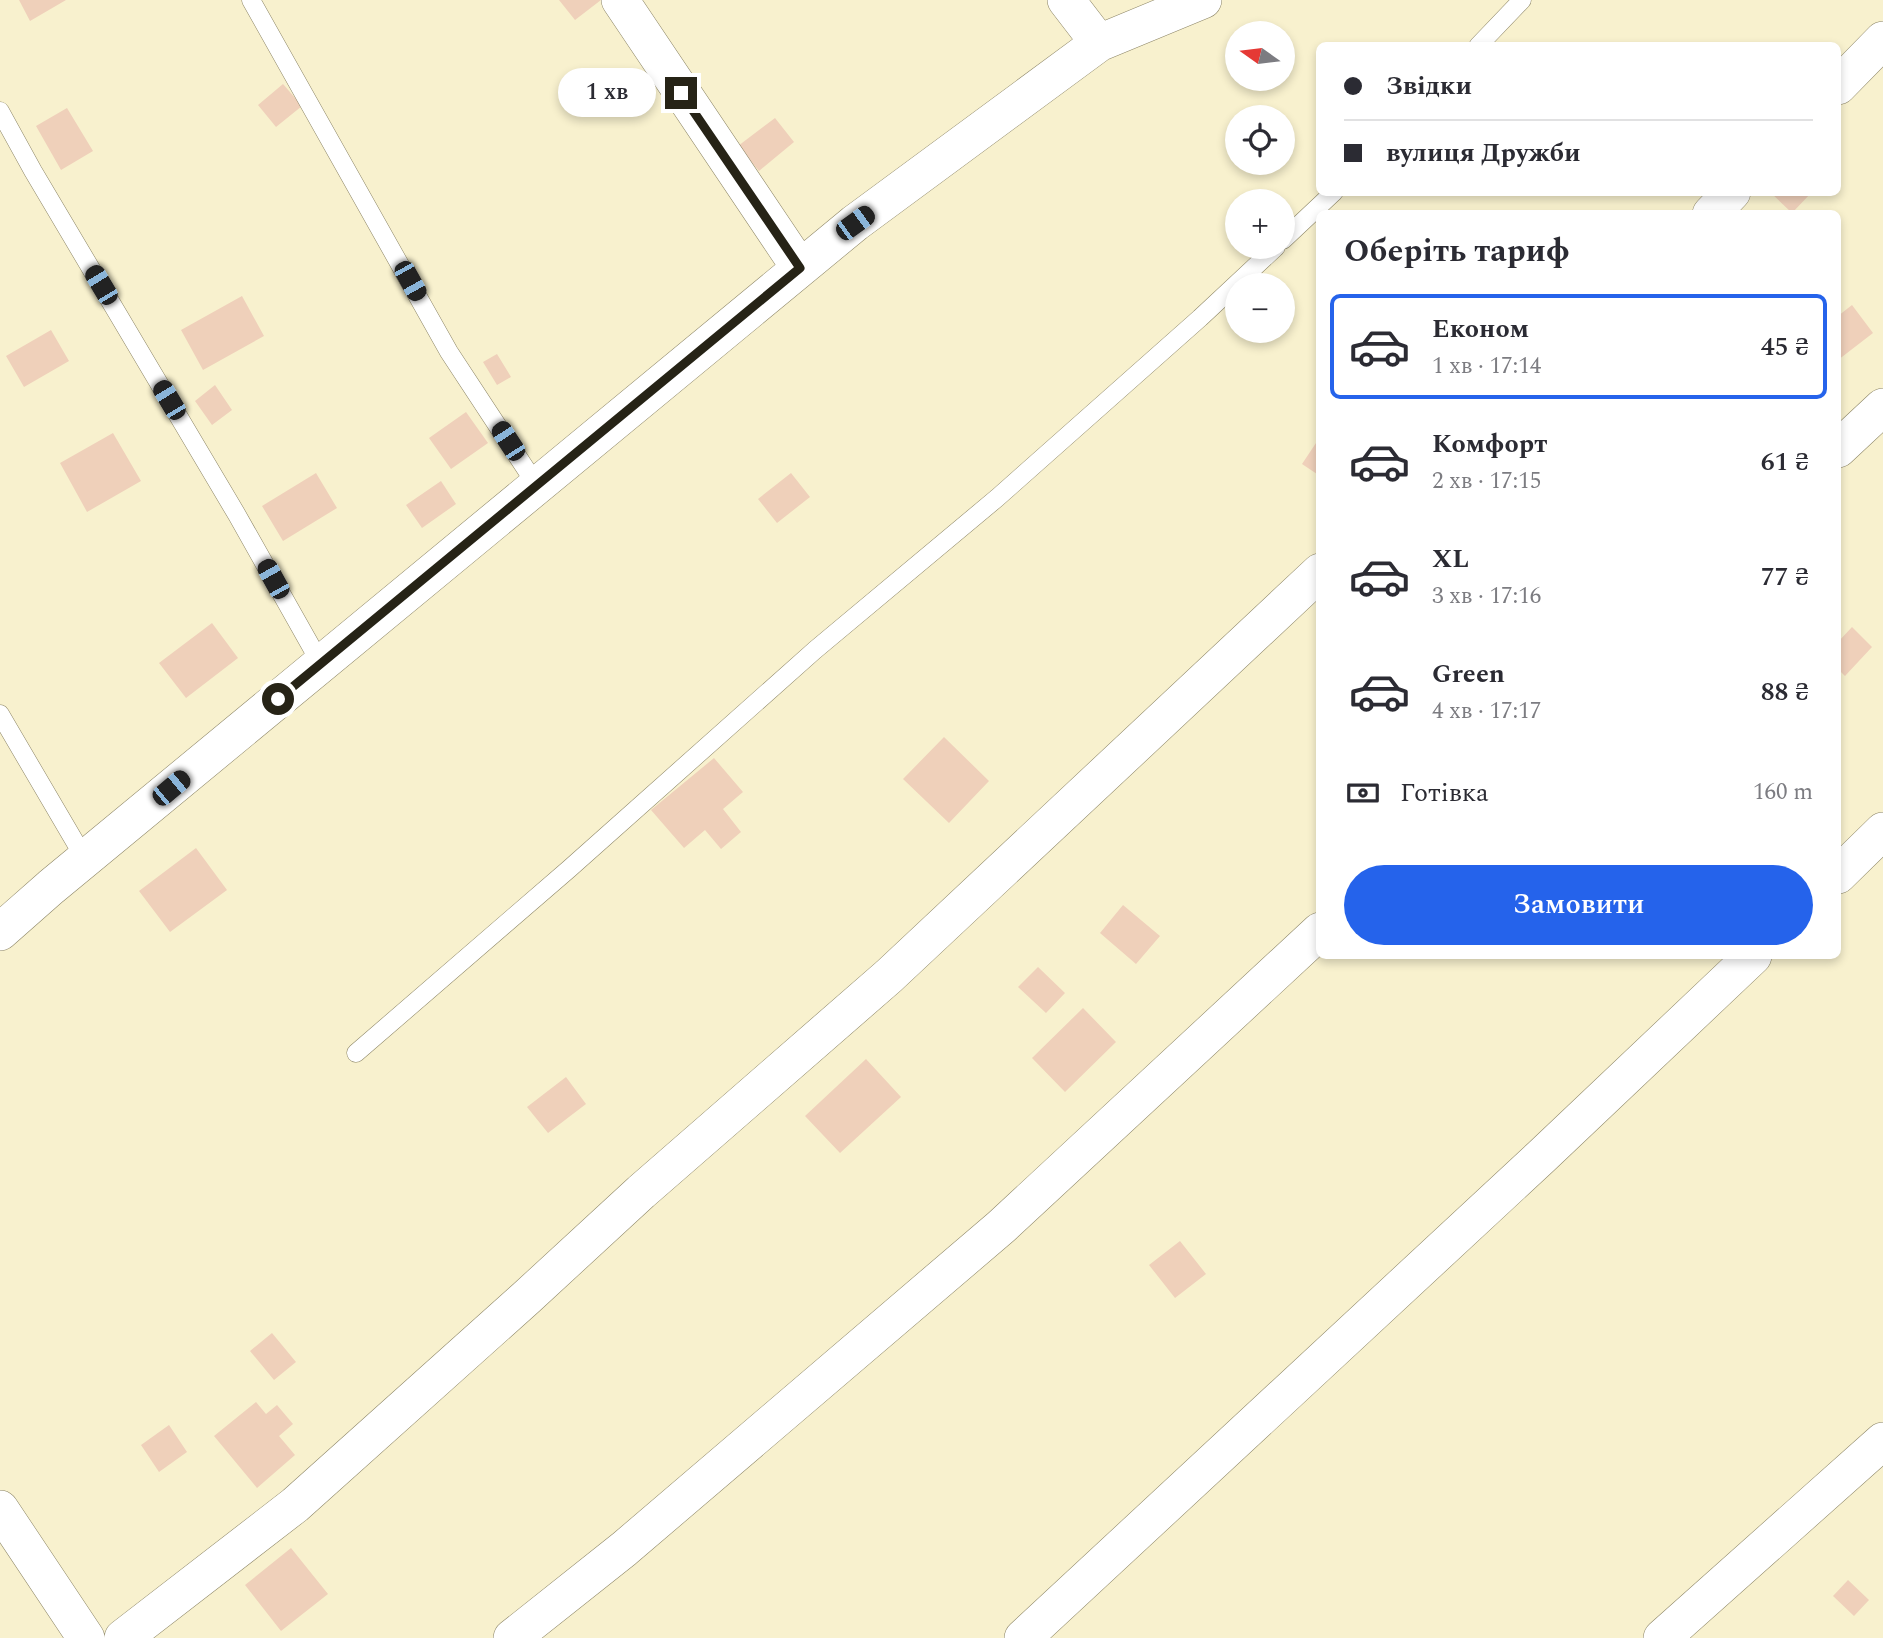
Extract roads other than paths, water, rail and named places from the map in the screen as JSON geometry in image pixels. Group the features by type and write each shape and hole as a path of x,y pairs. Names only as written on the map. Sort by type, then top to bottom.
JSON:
{"street":[{"path":"620,0 800,268"},
{"path":"1066,0 1100,43"},
{"path":"0,932 855,223 1100,43 1203,0"},
{"path":"1841,83 1883,40"},
{"path":"1715,210 1728,196"},
{"path":"1841,446 1883,407"},
{"path":"123,1638 295,1504 641,1192 889,976 1316,576"},
{"path":"1841,872 1883,831"},
{"path":"512,1638 624,1549 1001,1227 1316,935"},
{"path":"1023,1638 1750,959"},
{"path":"1662,1638 1883,1441"},
{"path":"0,1509 86,1638"}],"lane":[{"path":"251,0 450,352 537,486"},
{"path":"1482,42 1522,0"},
{"path":"0,111 237,514 321,664"},
{"path":"1295,229 1330,196"},
{"path":"356,1053 569,869 815,650 997,498 1263,259"},
{"path":"0,714 85,859"}]}
